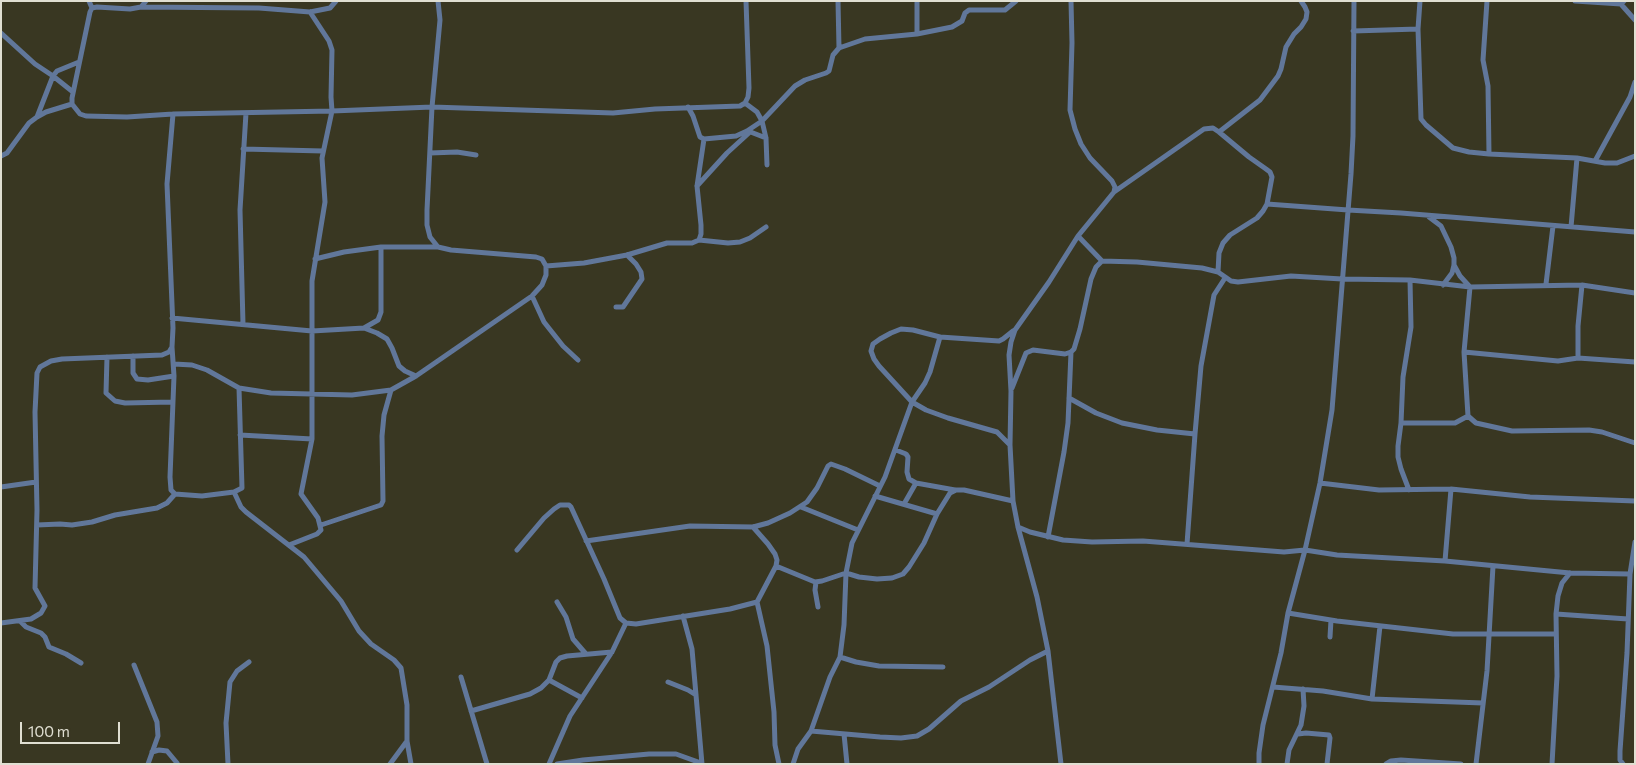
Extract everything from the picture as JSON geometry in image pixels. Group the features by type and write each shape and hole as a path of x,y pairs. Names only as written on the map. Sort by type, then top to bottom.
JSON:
{"street":[{"path":"89,1 92,8 87,23 72,104 76,110 86,116 127,117 173,114 332,112 432,107 606,113 733,106 745,103 754,109 762,121 766,138 767,165"},
{"path":"141,6 146,1"},
{"path":"92,8 130,9 141,6 259,8 310,12 330,8 336,1"},
{"path":"438,1 440,20 432,107 427,226 430,237 438,247"},
{"path":"745,103 749,88 746,1"},
{"path":"838,1 839,48"},
{"path":"917,1 917,34"},
{"path":"697,186 727,153 762,121 795,86 829,71 833,55 839,48 864,39 917,34 959,24 966,11 1005,10 1016,1"},
{"path":"1071,1 1070,110 1081,144 1090,158 1112,181 1115,187 1114,192"},
{"path":"1219,132 1260,100 1278,76 1282,68 1286,47 1306,19 1305,7 1301,1"},
{"path":"1259,764 1258,753 1262,726 1273,687 1288,613 1320,483 1332,410 1353,136 1354,1"},
{"path":"1420,1 1418,29 1422,119 1426,125 1453,148 1489,154 1577,158 1617,164 1635,156"},
{"path":"1487,1 1483,60 1488,86 1489,154"},
{"path":"1575,1 1621,2 1635,20"},
{"path":"289,545 317,534 321,530 321,525 301,494 312,439 312,281 325,202 322,167 323,151 332,112 332,50 329,41 310,12"},
{"path":"1353,30 1418,29"},
{"path":"1,33 34,64 73,92"},
{"path":"37,117 53,76 58,71 79,62"},
{"path":"1595,162 1630,97 1635,82"},
{"path":"1,156 7,153 29,123 37,117 46,112 72,104"},
{"path":"688,107 700,137 704,139 711,140 736,136 749,131 766,138"},
{"path":"243,324 240,210 246,113"},
{"path":"173,114 167,184 174,364 170,478 172,490 175,494"},
{"path":"1062,764 1048,651 1037,597 1013,501 1010,445 1010,342 1015,330 1049,282 1078,236 1114,192 1204,129 1213,128 1270,172 1272,178 1267,204 1257,218 1230,235 1223,243 1218,253 1218,272"},
{"path":"698,240 702,234 702,225 697,186 704,139"},
{"path":"244,149 323,151"},
{"path":"430,153 457,152 476,155"},
{"path":"1571,228 1577,158"},
{"path":"1267,204 1635,232"},
{"path":"1427,216 1441,226 1451,247 1454,265 1470,288 1464,352 1468,416 1476,422 1512,430 1589,430 1602,432 1635,443"},
{"path":"1546,284 1553,226"},
{"path":"546,266 584,263 627,255 667,243 698,240 728,243 740,242 750,238 766,227"},
{"path":"1078,236 1102,262"},
{"path":"174,364 192,365 207,370 239,388 271,393 368,394 391,390 416,376 532,296 542,285 546,275 546,266 542,259 536,257 467,252 438,247 381,247 344,252 315,259"},
{"path":"364,328 378,320 381,312 381,247"},
{"path":"616,307 623,307 642,279 641,272 627,255"},
{"path":"1048,537 1068,423 1071,352 1076,344 1091,279 1096,267 1102,262 1137,262 1211,269 1225,278 1238,282 1291,276 1342,280 1410,280 1470,288 1582,284 1635,293"},
{"path":"1443,285 1452,273 1454,265"},
{"path":"1187,544 1194,434 1201,366 1210,309 1214,295 1225,278"},
{"path":"1409,490 1398,457 1403,377 1412,316 1410,280"},
{"path":"1578,358 1578,326 1582,284"},
{"path":"532,296 544,322 563,346 578,360"},
{"path":"172,318 312,331 364,328 378,333 386,340 400,366 405,371 416,376"},
{"path":"1010,445 997,432 948,418 926,410 912,402 874,359 871,351 874,344 891,333 901,330 913,330 940,337 999,341 1015,330"},
{"path":"793,764 798,749 811,730 830,677 840,657 848,555 896,450 903,424 912,402 930,372 940,337"},
{"path":"1,622 21,622 38,616 45,606 35,588 37,525 35,412 37,373 40,367 44,363 56,360 162,354 169,352 172,347"},
{"path":"1011,392 1026,353 1032,350 1065,354 1071,352"},
{"path":"1464,352 1558,361 1578,358 1635,362"},
{"path":"133,356 133,376 137,379 148,380 174,376"},
{"path":"107,357 106,393 115,401 125,403 172,402"},
{"path":"175,494 202,496 234,492 242,488 239,388"},
{"path":"321,525 381,506 383,501 382,436 384,415 391,390"},
{"path":"1068,398 1096,413 1122,423 1157,430 1194,434"},
{"path":"1401,422 1455,424 1468,416"},
{"path":"240,435 312,439"},
{"path":"896,450 906,454 908,457 908,476 916,483 964,490 1013,501"},
{"path":"586,541 690,526 753,527 768,523 807,502 831,464 880,486"},
{"path":"1,487 36,482"},
{"path":"904,504 916,483"},
{"path":"1320,483 1379,490 1451,490 1530,497 1635,501"},
{"path":"776,566 816,582 846,573 877,579 892,578 903,574 909,568 924,543 946,498 956,490"},
{"path":"1445,561 1451,490"},
{"path":"234,492 246,512 304,556 341,602 359,630 371,644 394,660 401,668 407,705 407,741 411,764"},
{"path":"37,525 80,524 115,515 157,508 167,503 175,494"},
{"path":"875,496 937,514"},
{"path":"517,550 544,518 560,505 565,504 572,507 620,618 626,623 636,624 730,609 757,602"},
{"path":"800,507 858,530"},
{"path":"753,527 775,554 777,560 776,566 757,602 767,646 774,712 775,745 779,764"},
{"path":"1018,527 1063,540 1092,542 1143,541 1284,552 1305,550 1337,556 1445,561 1570,573 1630,574"},
{"path":"1623,764 1620,760 1620,752 1630,574 1635,542"},
{"path":"1476,764 1487,671 1492,566"},
{"path":"1552,764 1557,676 1556,614 1562,583 1570,573"},
{"path":"816,582 818,607"},
{"path":"557,602 566,617 573,639 586,654"},
{"path":"1288,613 1331,620 1453,634 1555,634"},
{"path":"1556,614 1628,618"},
{"path":"557,764 623,756 676,754 702,763 692,650 683,616"},
{"path":"1330,637 1331,620"},
{"path":"21,622 26,627 41,633 49,647 81,663"},
{"path":"549,764 570,716 612,652 626,623"},
{"path":"1372,699 1380,626"},
{"path":"811,730 894,738 916,736 928,729 961,701 1048,651"},
{"path":"471,711 530,694 541,688 549,680 556,662 560,658 612,652"},
{"path":"840,657 880,666 943,667"},
{"path":"228,764 226,723 230,682 237,671 249,662"},
{"path":"134,666 157,722 158,736 148,764"},
{"path":"461,677 487,764"},
{"path":"549,680 582,698"},
{"path":"668,682 696,695"},
{"path":"1273,687 1323,691 1372,699 1483,703"},
{"path":"1287,764 1289,750 1298,734 1303,714 1303,689"},
{"path":"844,734 847,764"},
{"path":"1298,734 1329,734 1327,764"},
{"path":"390,764 407,741"},
{"path":"152,752 167,751 177,763"},
{"path":"1386,764 1390,761 1401,760 1461,764"}]}
